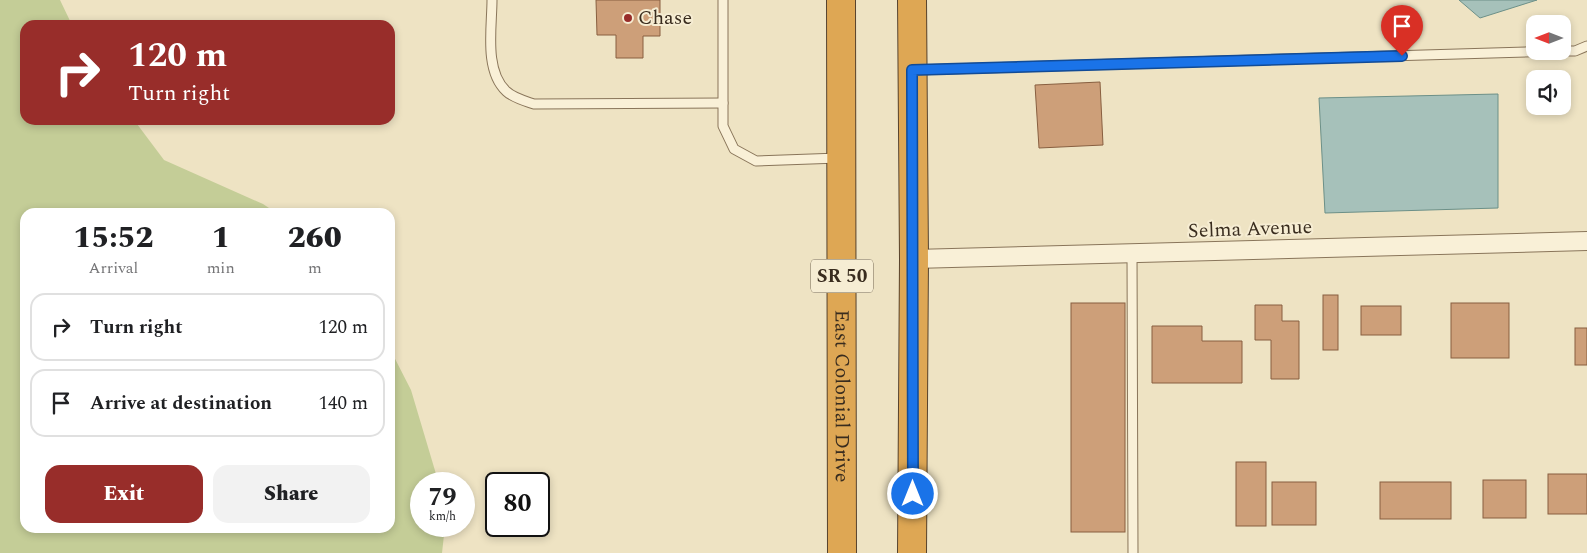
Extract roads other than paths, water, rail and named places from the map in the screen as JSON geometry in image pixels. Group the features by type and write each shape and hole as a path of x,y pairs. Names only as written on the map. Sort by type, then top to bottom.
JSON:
{"highway":[{"name":"East Colonial Drive","path":"841,0 842,553"},
{"path":"912,0 914,260 912,553"}],"street":[{"name":"Selma Avenue","path":"914,260 1587,241"}],"lane":[{"path":"492,0 492,63 505,91 518,98 534,104 723,103"},
{"path":"723,0 723,126 734,149 756,162 842,158"},
{"path":"1571,51 1587,46"},
{"path":"912,70 1526,52"},
{"path":"1132,253 1133,553"}],"water":[{"path":"1459,0 1537,0 1480,18"},
{"path":"1498,94 1498,208 1325,213 1319,98"}],"place":[{"name":"Chase","path":"628,18"}]}
